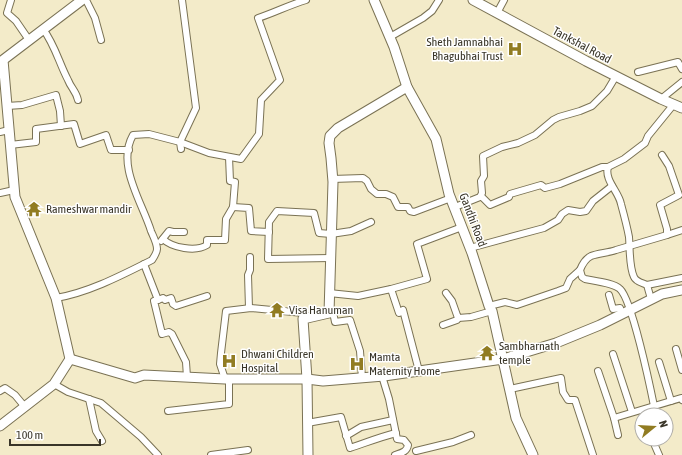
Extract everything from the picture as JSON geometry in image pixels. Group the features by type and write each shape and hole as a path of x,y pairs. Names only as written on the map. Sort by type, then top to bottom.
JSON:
{"street":[{"path":"11,0 7,13 16,21 29,40"},
{"path":"0,426 54,384 70,359 56,298 15,197 10,144 4,131 7,106 1,60 82,0"},
{"path":"86,0 95,18 101,40"},
{"path":"180,149 180,142 196,108 182,0"},
{"path":"56,298 70,296 130,272 152,260 157,248 147,219 138,200 128,168 129,143 133,135 149,134 180,142 209,153 241,160 259,134 261,100 280,80 268,50 258,18 306,0"},
{"name":"Gandhi Road","path":"374,0 390,37 407,87 436,139 453,203 490,308 516,418 533,455"},
{"path":"390,37 423,18 432,11 439,0"},
{"name":"Tankshal Road","path":"473,0 616,76 678,106"},
{"path":"497,13 504,0"},
{"path":"43,29 50,39 68,81 76,92 78,100"},
{"path":"638,72 678,62 682,69"},
{"path":"616,76 607,91 592,106 580,112 559,117 535,135 484,156 484,176 481,181 481,196 490,206 509,197 510,194 541,185 545,188 560,184 602,167 608,167 624,159 645,143 648,136 678,106"},
{"path":"661,99 682,82"},
{"path":"329,312 332,179 329,143 330,136 338,128 407,87"},
{"path":"7,106 22,105 56,95 60,111 61,126"},
{"path":"10,144 36,142 36,129 74,124 80,144 106,135 111,150 129,150"},
{"path":"662,155 669,166 679,195 660,205 667,228 667,235"},
{"path":"163,239 167,243 177,247 190,248 203,248 207,246 207,240 225,240 226,218 233,208 235,182 230,181 229,157"},
{"path":"608,167 606,171 621,202 629,238 634,277 637,281 647,285 682,278"},
{"path":"332,179 363,178 367,181 371,189 377,194 386,194 393,197 398,207 408,207 410,211 414,212 481,196"},
{"path":"470,248 544,228 558,220 562,214 568,210 580,212 586,211 592,201 612,186"},
{"path":"0,193 14,190"},
{"path":"233,208 249,208 252,231 269,232"},
{"path":"331,258 268,259 269,222 277,211 314,213 319,233 331,234 350,231 371,222"},
{"path":"329,293 358,296 392,289 427,279 417,244 462,227"},
{"path":"155,244 163,239 169,230 173,232 184,232"},
{"path":"443,325 457,320 458,318 471,317 505,302 517,305 566,288 570,279 580,270 585,261 592,256 682,230"},
{"path":"249,308 248,275 250,270 250,257"},
{"path":"144,264 158,300"},
{"path":"580,270 582,277 585,279 616,286 622,290 626,312 648,379 654,406 682,398"},
{"path":"647,285 651,299"},
{"path":"392,289 399,313 403,310 419,371"},
{"path":"70,359 135,378 144,375 227,379 307,379 323,381 382,376 503,359 556,343 600,325 662,294 682,290"},
{"path":"446,293 452,301 458,318"},
{"path":"609,295 613,309 620,308 626,312"},
{"path":"187,377 186,362 172,334 169,332 162,334 154,301 164,298 165,300 171,298 173,304 176,306 208,296"},
{"path":"168,410 229,404 227,379 220,364 226,311 249,308 303,313 307,379 308,455"},
{"path":"303,319 333,312 335,322 350,320 360,351 362,378"},
{"path":"676,349 682,370"},
{"path":"613,354 632,412 614,418"},
{"path":"659,362 671,401"},
{"path":"598,371 614,418 618,435"},
{"path":"382,376 389,399 397,439 404,440 418,453 471,435"},
{"path":"510,389 560,378 563,392 568,400 575,400 593,455"},
{"path":"54,384 68,392 101,403 141,437 158,455"},
{"path":"0,391 5,388 15,395 25,407"},
{"path":"89,399 96,430 102,441"},
{"path":"307,423 341,417 350,448 381,436 396,433"},
{"path":"346,436 360,427 393,420"},
{"path":"395,455 408,449 408,445"},
{"path":"211,455 248,450"}],"place":[{"name":"Sheth Jamnabhai Bhagubhai Trust","path":"515,49"},
{"name":"Rameshwar mandir","path":"34,209"},
{"name":"Visa Hanuman","path":"277,310"},
{"name":"Sambharnath temple","path":"487,353"},
{"name":"Dhwani Children Hospital","path":"229,361"},
{"name":"Mamta Maternity Home","path":"357,364"}]}
